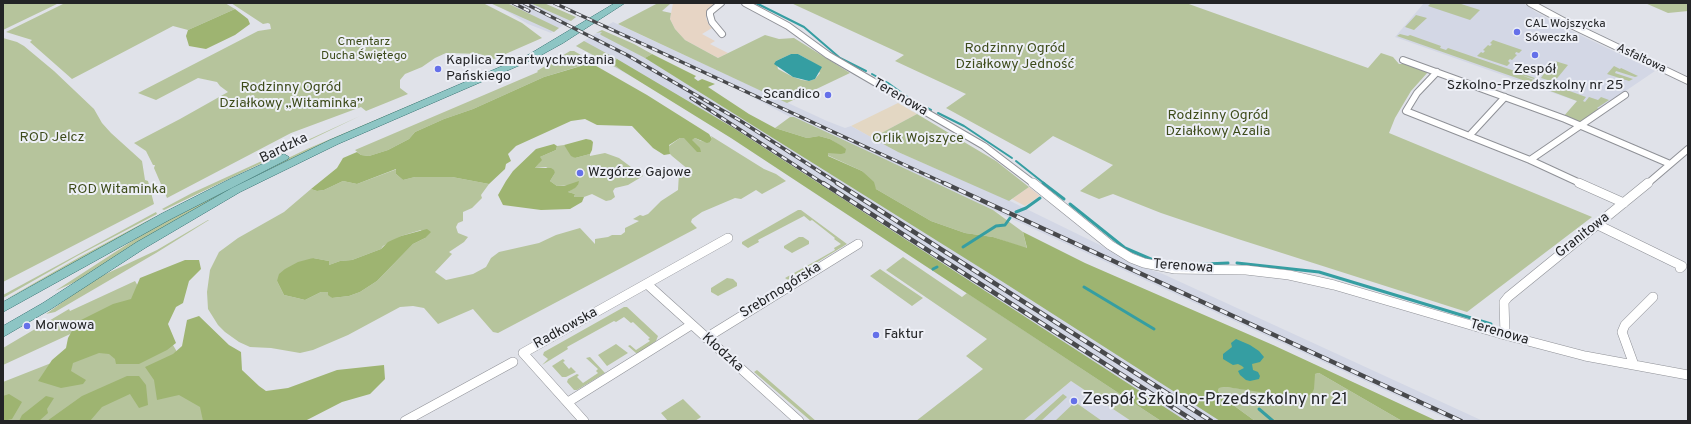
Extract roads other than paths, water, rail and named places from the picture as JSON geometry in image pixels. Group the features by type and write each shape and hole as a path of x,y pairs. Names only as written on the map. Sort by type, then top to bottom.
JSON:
{"main road":[{"name":"Bardzka","path":"3,308 155,222 236,180 334,134 499,65 540,46 609,3"},
{"name":"Bardzka","path":"3,332 47,306 141,245 236,190 351,134 515,65 546,49 620,3"}],"street":[{"path":"721,3 710,12 710,15 712,22 722,34"},
{"name":"Terenowa","path":"744,3 794,29 828,55 850,69 984,146 1004,160 1110,245 1131,258 1161,268 1246,270 1289,275 1334,285 1504,335 1586,356 1688,375"},
{"name":"Asfaltowa","path":"1530,3 1553,17 1688,81"},
{"path":"1403,60 1506,97 1670,164"},
{"path":"1437,72 1417,93 1406,111 1530,160 1624,203"},
{"path":"1530,160 1625,95"},
{"path":"1469,136 1506,97"},
{"name":"Granitowa","path":"1504,335 1504,302 1508,297 1569,246 1598,225 1688,149"},
{"path":"1598,225 1682,266 1680,268"},
{"path":"647,284 728,238"},
{"name":"Srebrnogórska","path":"706,338 858,244"},
{"name":"Kłodzka","path":"647,284 799,421"},
{"name":"Radkowska","path":"584,421 523,353 647,284"},
{"path":"1634,365 1622,332 1625,325 1653,296"},
{"path":"568,402 691,325"},
{"path":"405,421 513,362"}],"water":[{"path":"791,54 798,54 822,67 815,79 809,81 793,77 774,64 776,61"},
{"path":"1236,339 1250,345 1259,351 1264,357 1260,362 1252,364 1253,370 1258,372 1260,376 1259,379 1250,381 1246,380 1238,371 1244,368 1242,366 1238,364 1233,365 1223,359 1223,354 1232,347 1231,343"}],"waterway":[{"path":"756,3 804,27 840,58 866,71"},
{"path":"872,74 888,83 913,101 931,110"},
{"path":"938,113 964,126 1012,158"},
{"path":"1016,161 1045,184"},
{"path":"1043,183 1064,199"},
{"path":"1016,212 1026,208 1040,198"},
{"path":"1070,204 1125,248 1153,260"},
{"path":"963,247 996,226 1005,225 1010,218"},
{"path":"1184,265 1228,263"},
{"path":"1237,263 1319,272 1491,324"},
{"path":"933,269 937,267"},
{"path":"1084,287 1154,329"},
{"path":"1259,409 1273,421"}],"railway":[{"path":"513,3 529,11"},
{"path":"524,3 627,55 739,120 839,184"},
{"path":"554,3 946,184"},
{"path":"691,98 824,184"},
{"path":"823,183 1194,421"},
{"path":"837,183 1211,421"},
{"path":"944,183 1461,421"}],"place":[{"name":"CAL Wojszycka Sóweczka","path":"1517,32"},
{"name":"Zespół Szkolno-Przedszkolny nr 25","path":"1535,55"},
{"name":"Kaplica Zmartwychwstania Pańskiego","path":"438,69"},
{"name":"Scandico","path":"828,95"},
{"name":"Wzgórze Gajowe","path":"580,173"},
{"name":"Morwowa","path":"27,326"},
{"name":"Faktur","path":"876,335"},
{"name":"Zespół Szkolno-Przedszkolny nr 21","path":"1074,401"}],"park label":[{"name":"Cmentarz Ducha Świętego","path":"364,50"},
{"name":"Rodzinny Ogród Działkowy Jedność","path":"1015,58"},
{"name":"Rodzinny Ogród Działkowy „Witaminka”","path":"291,96"},
{"name":"Rodzinny Ogród Działkowy Azalia","path":"1218,124"},
{"name":"ROD Jelcz","path":"52,138"},
{"name":"Orlik Wojszyce","path":"918,139"},
{"name":"ROD Witaminka","path":"117,190"}]}
